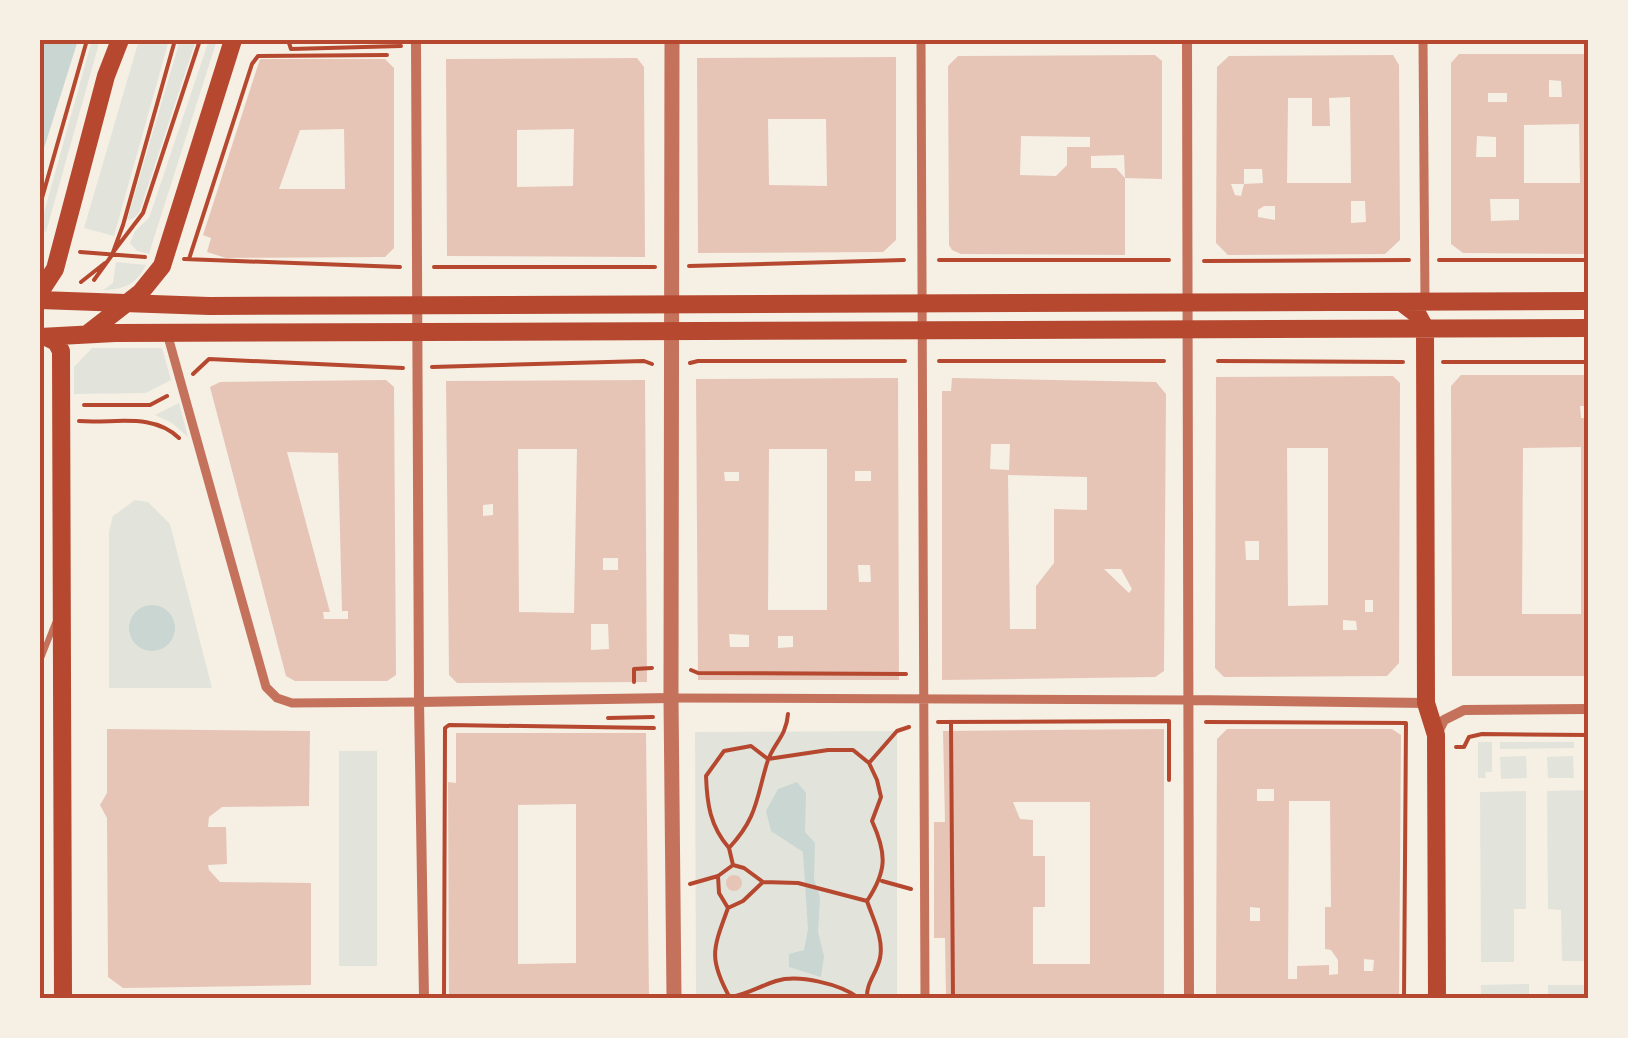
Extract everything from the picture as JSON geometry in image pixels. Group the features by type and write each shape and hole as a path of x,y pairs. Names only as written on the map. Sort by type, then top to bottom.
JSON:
{"main road":[{"path":"40,292 51,278 60,250 106,76 120,40"},
{"path":"61,370 68,354 86,335 150,284 165,259 233,40"},
{"path":"40,300 188,305 1588,301"},
{"path":"1401,302 1425,328 1426,703 1446,745 1437,998"},
{"path":"43,337 176,333 1588,328"},
{"path":"43,337 59,346 61,370 62,998"}],"street":[{"path":"672,40 670,698 674,998"},
{"path":"921,40 925,998"},
{"path":"1187,40 1189,998"},
{"path":"1424,40 1425,302"},
{"path":"416,43 424,998"},
{"path":"176,333 182,386 266,688 292,703 670,698 1426,703"},
{"path":"1446,745 1444,720 1464,710 1588,710"}],"lane":[{"path":"40,661 61,608"}],"path":[{"path":"40,205 87,40"},
{"path":"112,255 175,40"},
{"path":"64,300 112,255 143,212 200,40"},
{"path":"288,40 292,48 416,43"},
{"path":"189,259 252,64 258,56 386,55"},
{"path":"60,250 165,259 417,268 672,267 922,260 1588,260"},
{"path":"61,404 150,405 182,386 209,360 418,368 644,361 670,370 698,360 1164,361"},
{"path":"634,682 634,668 647,668"},
{"path":"698,673 899,674"},
{"path":"729,848 742,834 760,800 768,759 787,731 789,699"},
{"path":"870,763 897,731 926,722 1169,720 1169,738"},
{"path":"951,722 953,998"},
{"path":"1206,738 1206,722 1406,723 1404,998"},
{"path":"444,998 445,728 654,728"},
{"path":"1446,745 1466,730"},
{"path":"1406,746 1464,747 1469,737 1482,734 1588,735"},
{"path":"733,865 729,848 718,835 708,808 706,776 724,751 751,746 768,759 854,750 870,763 880,796 872,821 884,846 881,880 867,901"},
{"path":"688,884 718,876 733,865"},
{"path":"733,865 763,882 798,883 867,901"},
{"path":"718,876 719,893 728,908"},
{"path":"881,880 925,892"},
{"path":"763,882 743,901 728,908 713,948 717,972 729,998 778,980 800,979 859,998"},
{"path":"867,901 879,934 880,958 866,990 867,998"}],"shaded area":[{"path":"40,40 78,40 40,161"},
{"path":"92,40 100,40 46,232 40,227"},
{"path":"139,40 169,40 114,236 84,228"},
{"path":"180,40 196,40 139,213 127,220"},
{"path":"209,40 217,40 149,254 137,251 130,243 135,231 149,218"},
{"path":"116,262 146,265 129,285 103,290 113,283"},
{"path":"92,348 162,348 171,380 146,393 74,394 74,367"},
{"path":"179,403 188,437 155,415"},
{"path":"135,500 148,502 170,524 212,688 109,688 109,531 113,516"},
{"path":"152,605 169,611 175,628 169,645 152,651 135,645 129,628 135,611"},
{"path":"897,731 897,998 696,998 695,732"},
{"path":"1478,742 1492,742 1492,772 1485,772 1486,778 1478,778"},
{"path":"1500,742 1574,742 1574,748 1500,749"},
{"path":"339,751 377,751 377,966 339,966"},
{"path":"1526,756 1527,778 1501,779 1500,757"},
{"path":"1573,756 1574,778 1548,778 1547,757"},
{"path":"797,782 806,793 805,832 815,843 814,879 820,897 818,932 824,956 821,977 789,967 789,954 804,950 808,929 803,852 771,831 766,811 778,789"},
{"path":"1588,790 1588,961 1562,961 1561,910 1548,909 1547,791"},
{"path":"1526,791 1526,909 1514,909 1514,962 1481,962 1480,792"},
{"path":"1529,984 1529,998 1481,998 1481,985"},
{"path":"1548,985 1588,985 1588,998 1548,998"}],"building":[{"path":"1459,54 1588,54 1588,254 1463,253 1451,244 1451,63","holes":["1549,80 1561,81 1562,97 1549,97","1488,93 1507,93 1507,102 1488,102","1579,124 1580,183 1524,183 1524,125","1477,136 1496,137 1496,157 1476,157","1490,199 1519,199 1519,220 1491,221"]},
{"path":"1155,55 1162,61 1162,179 1125,178 1125,255 961,254 952,250 948,66 958,56","holes":["1021,136 1090,137 1090,147 1067,147 1067,165 1056,176 1020,175","1124,155 1125,178 1116,168 1091,168 1091,156"]},
{"path":"1393,55 1399,65 1400,240 1385,254 1228,255 1216,243 1217,67 1229,56","holes":["1350,97 1351,183 1287,183 1288,98 1312,98 1312,126 1330,126 1329,98","1244,169 1262,169 1263,183 1244,184","1231,184 1244,184 1241,196 1235,195","1351,201 1365,201 1366,222 1351,223","1264,206 1275,206 1275,220 1258,217 1258,210"]},
{"path":"896,57 896,240 883,252 698,253 697,58","holes":["768,119 826,119 827,186 769,185"]},
{"path":"637,58 644,67 645,257 447,256 446,59","holes":["574,129 573,186 517,187 517,130"]},
{"path":"260,59 385,59 394,68 394,248 385,257 226,258 207,252 211,238 203,235","holes":["344,129 345,189 279,189 300,130"]},
{"path":"1461,375 1588,375 1588,406 1580,406 1581,418 1588,418 1588,676 1452,676 1451,386","holes":["1581,447 1581,614 1522,614 1523,448"]},
{"path":"1393,376 1400,383 1399,663 1387,676 1224,677 1215,668 1216,377","holes":["1287,448 1328,448 1328,605 1288,606","1245,541 1259,541 1259,560 1246,560","1365,600 1373,600 1373,612 1365,612","1343,620 1356,621 1357,630 1343,630"]},
{"path":"898,378 899,680 698,680 696,379","holes":["769,449 827,449 827,610 768,610","855,471 871,471 871,481 855,481","724,472 739,472 739,481 725,481","858,565 870,565 871,582 859,582","729,634 749,635 749,647 730,647","778,636 793,636 793,647 778,648"]},
{"path":"952,378 1156,382 1166,394 1164,671 1155,677 942,680 942,391 951,391","holes":["991,444 1010,444 1009,470 990,469","1008,475 1087,477 1087,510 1054,509 1054,563 1036,586 1036,629 1010,629","1104,569 1121,569 1132,589 1129,593"]},
{"path":"386,380 394,387 396,675 387,681 295,681 286,676 210,387 220,382","holes":["287,452 338,453 342,611 348,611 348,619 324,619 323,612 330,612"]},
{"path":"645,380 647,682 457,683 449,675 446,381","holes":["518,449 577,449 574,613 519,612","493,504 493,515 483,516 483,505","603,558 618,558 618,570 603,570","591,624 608,624 609,649 591,650"]},
{"path":"107,729 310,731 309,806 222,807 209,817 208,827 226,827 227,864 208,865 220,882 311,883 311,985 123,988 108,977 107,818 100,805 107,793"},
{"path":"1164,729 1164,998 946,998 945,938 934,938 934,822 945,822 943,731","holes":["1013,802 1090,802 1090,964 1033,964 1033,907 1045,907 1045,856 1033,856 1033,820 1020,819"]},
{"path":"1227,729 1392,729 1401,735 1399,998 1216,998 1217,739","holes":["1257,789 1274,789 1274,801 1257,801","1289,801 1330,801 1331,907 1325,907 1325,949 1331,950 1338,960 1338,974 1329,975 1329,965 1297,966 1297,979 1288,979","1250,907 1260,908 1260,921 1250,921","1364,959 1374,960 1373,971 1364,971"]},
{"path":"456,733 646,733 649,998 449,998 448,782 456,783","holes":["576,804 576,963 518,964 518,805"]},
{"path":"734,875 742,883 734,891 726,883"}]}
